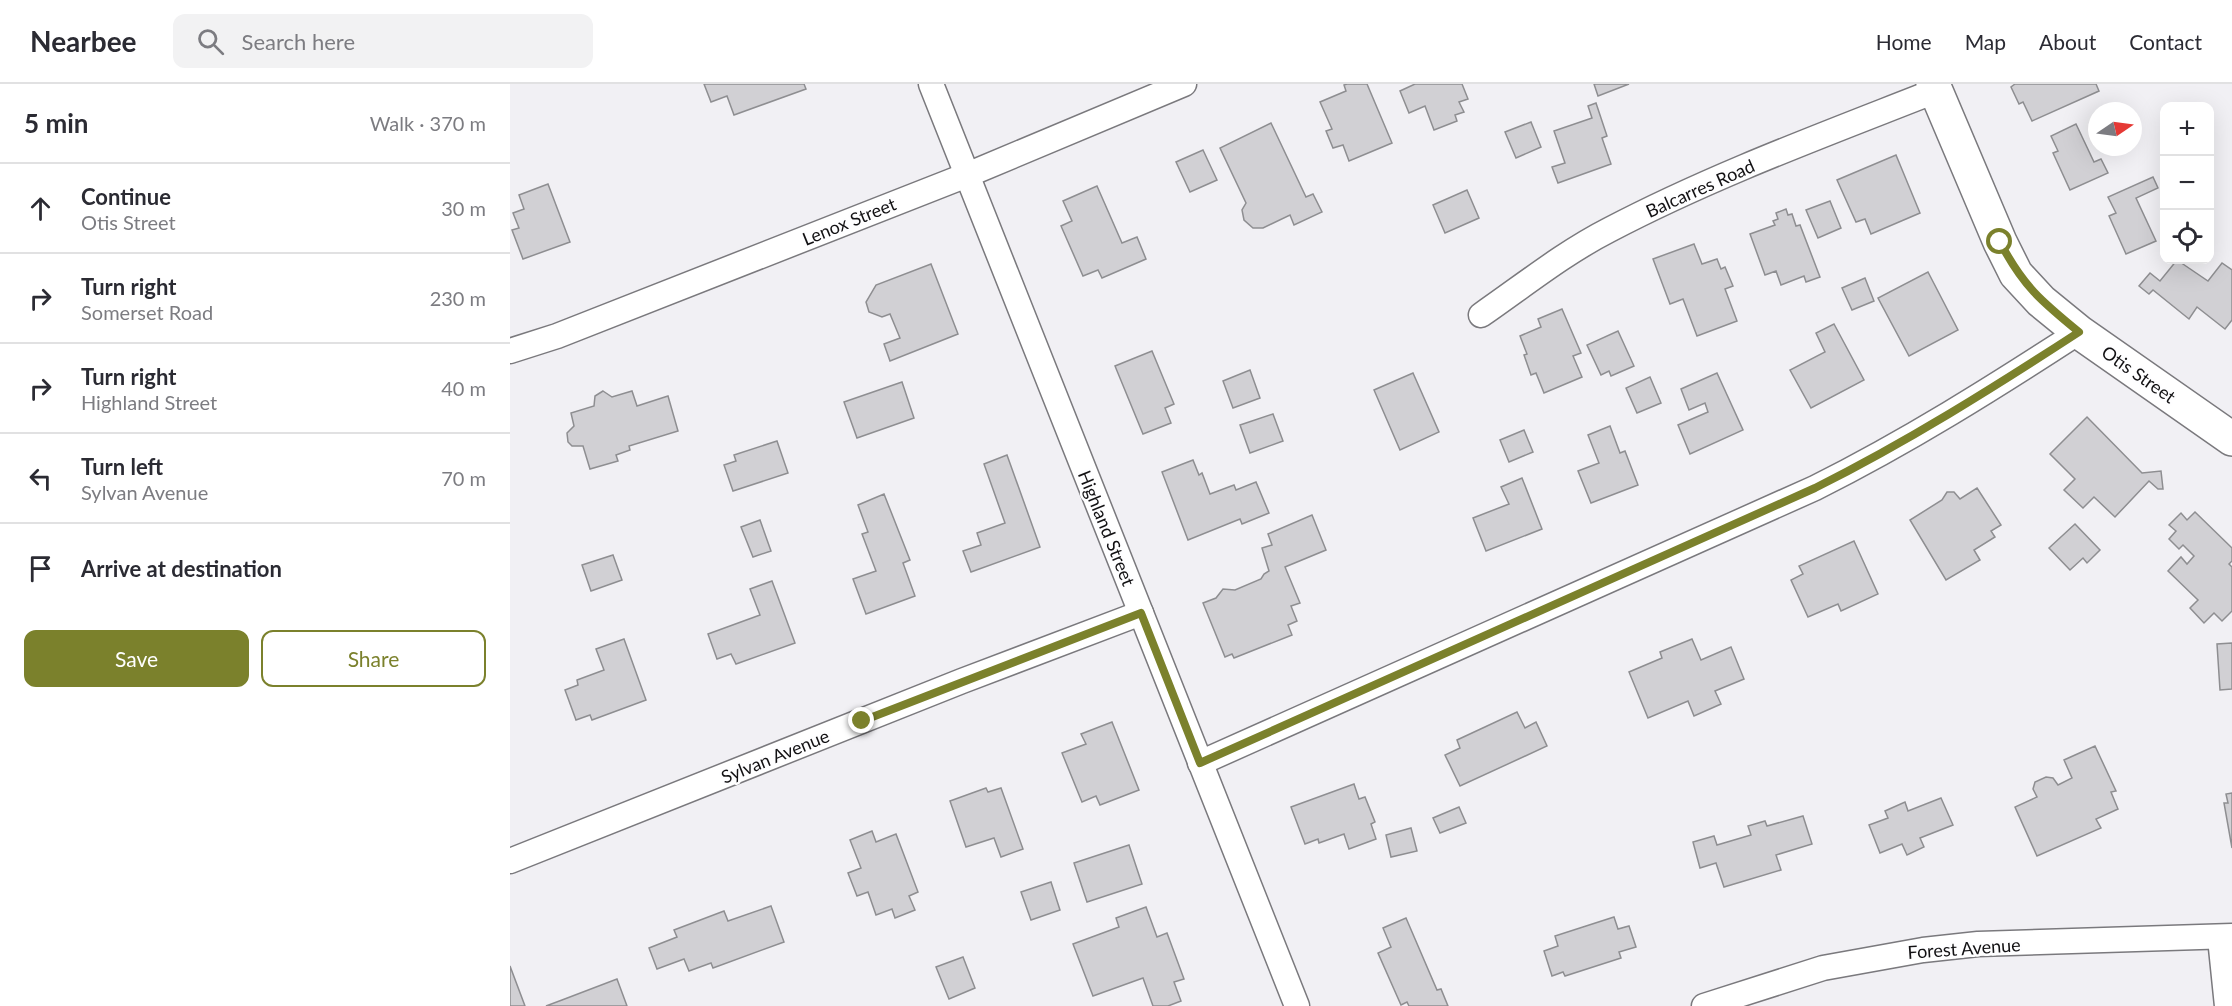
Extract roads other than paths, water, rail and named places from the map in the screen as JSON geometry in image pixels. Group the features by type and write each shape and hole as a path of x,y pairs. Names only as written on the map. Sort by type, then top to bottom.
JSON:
{"street":[{"name":"Highland Street","path":"931,84 1297,1006"},
{"name":"Lenox Street","path":"510,351 557,336 967,175 1184,84"},
{"name":"Balcarres Road","path":"1481,315 1571,252 1608,230 1934,87"},
{"name":"Otis Street","path":"1934,87 2016,274 2041,301 2079,332 2232,439"},
{"path":"1200,763 1815,488 1886,453 1948,417 2079,332"},
{"name":"Sylvan Avenue","path":"510,861 962,681 1141,613"},
{"path":"2226,937 2227,1006"},
{"name":"Forest Avenue","path":"1704,1006 1822,968 1923,950 1978,944 2226,937"}]}
